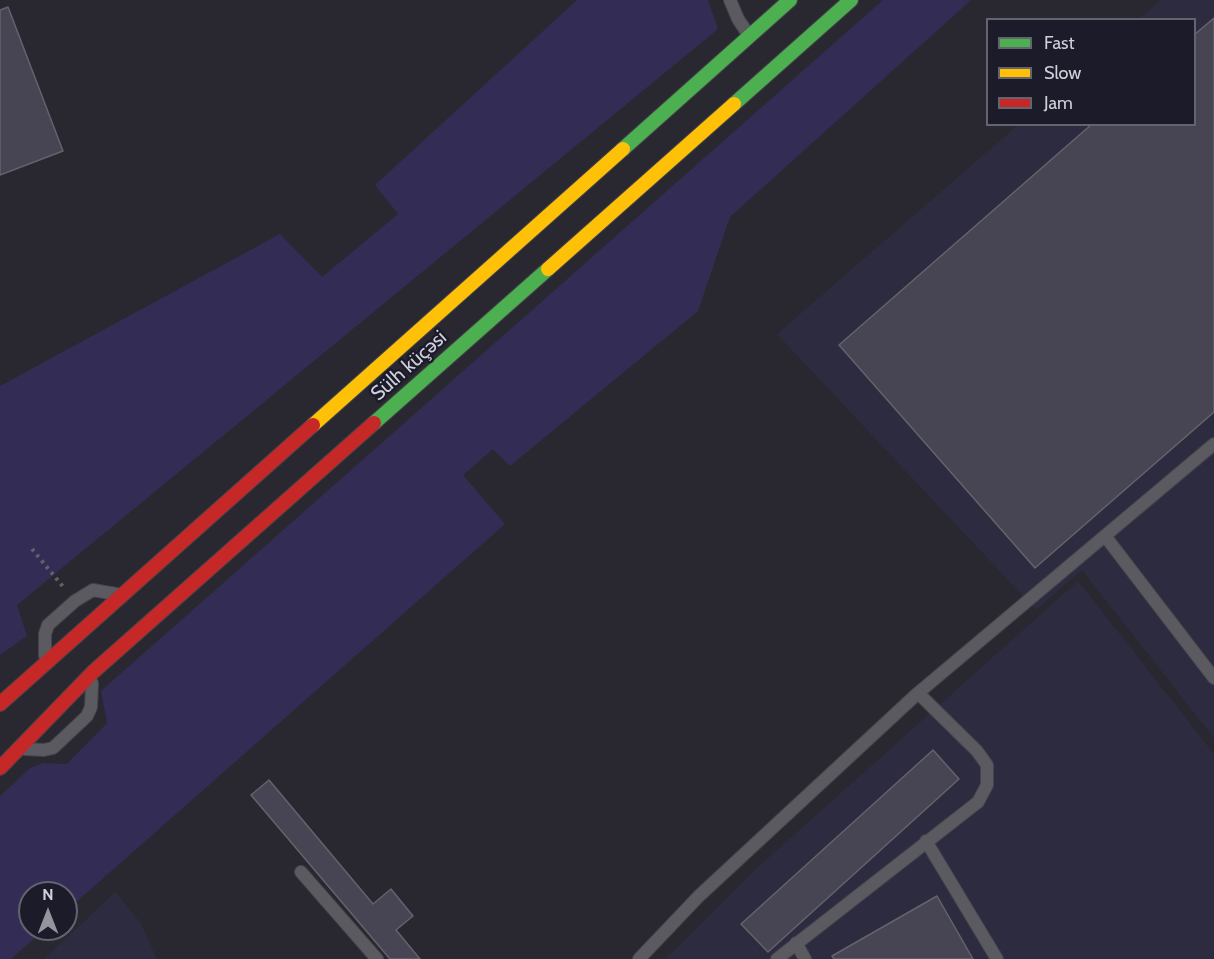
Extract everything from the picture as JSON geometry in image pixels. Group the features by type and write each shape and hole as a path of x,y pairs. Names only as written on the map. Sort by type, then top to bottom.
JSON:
{"highway":[{"name":"Sülh küçəsi","path":"0,704 790,0"},
{"name":"Sülh küçəsi","path":"0,768 93,672 851,0"}],"lane":[{"path":"730,0 738,20 749,35"},
{"path":"639,959 699,896 918,693 1214,444"},
{"path":"1105,536 1214,678"},
{"path":"46,664 45,634 48,625 75,601 93,590 123,596"},
{"path":"18,749 53,748 87,716 91,706 93,672"},
{"path":"777,959 978,802 987,785 987,765 977,751 918,693"},
{"path":"926,842 996,959"},
{"path":"301,872 377,959"},
{"path":"796,943 806,959"}],"path":[{"path":"32,549 75,601"}],"shaded area":[{"path":"577,0 708,0 718,29 17,605 27,636 0,655 0,386 280,234 322,277 398,214 375,185"},
{"path":"883,0 971,0 730,217 698,311 510,466 493,449 463,475 505,524 78,900 78,881 18,881 18,941 31,941 11,959 0,959 0,796 30,768 43,763 67,764 107,723 101,691"},
{"path":"1161,0 1214,0 1214,738 1082,570 1036,610 777,334 1017,126 1196,126 1196,18 1140,18"},
{"path":"1078,581 1214,754 1214,959 666,959 757,868"},
{"path":"115,892 141,923 157,959 44,959 63,941 78,941 78,927"}],"building":[{"path":"8,7 63,151 0,175 0,10"},
{"path":"1214,18 1214,412 1035,568 839,345 1090,126 1196,126 1196,33"},
{"path":"933,750 959,779 768,952 741,924"},
{"path":"269,780 373,904 391,889 413,916 396,930 420,959 390,959 251,795"},
{"path":"937,896 973,959 834,959 832,956"}],"traffic: fast":[{"path":"623,149 790,0"},
{"path":"734,104 851,0"},
{"path":"374,423 548,269"}],"traffic: slow":[{"path":"548,269 734,104"},
{"path":"313,425 623,149"}],"traffic: jam":[{"path":"0,768 93,672 374,423"},
{"path":"0,704 313,425"}]}
